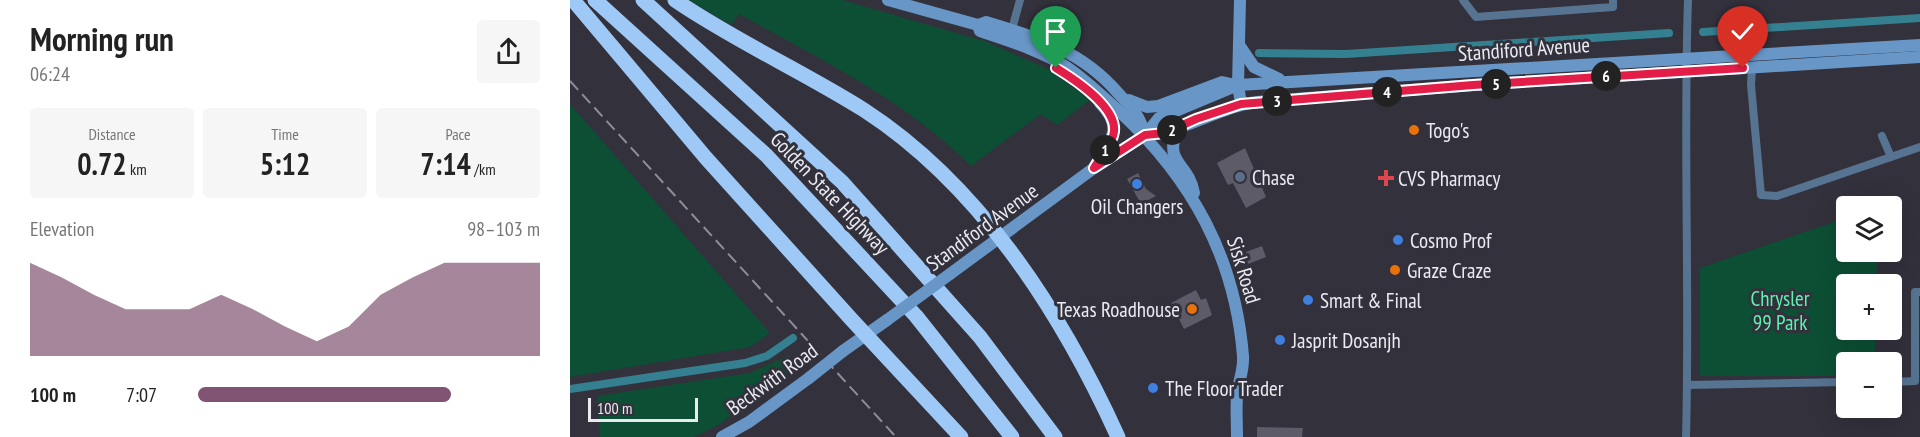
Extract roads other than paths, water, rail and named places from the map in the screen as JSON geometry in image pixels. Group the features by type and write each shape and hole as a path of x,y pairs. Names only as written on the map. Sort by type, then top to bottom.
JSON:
{"highway":[{"path":"573,0 706,158 961,437"},
{"name":"Golden State Highway","path":"596,0 767,156 916,316 1012,437"},
{"name":"Golden State Highway","path":"643,0 842,182 980,337 1055,437"},
{"path":"675,0 886,126 932,163 989,223 1074,348 1118,437"}],"main road":[{"name":"Sisk Road","path":"888,0 978,25 986,22 1048,41 1099,72 1139,116 1145,135"},
{"path":"1240,0 1238,85 1241,104"},
{"name":"Sisk Road","path":"978,25 981,31 1030,49 1065,66 1081,78 1145,135 1195,203 1222,256 1238,317 1244,370 1237,393 1238,437"},
{"path":"1239,45 1254,67 1283,81"},
{"name":"Standiford Avenue","path":"1145,135 1165,133 1241,104 1920,45"},
{"path":"1030,49 1090,93 1112,118 1113,137 1094,168"},
{"name":"Standiford Avenue","path":"843,351 1094,168 1145,135 1159,118 1238,85 1283,81 1685,65 1752,68 1920,57"},
{"path":"1121,96 1137,104 1152,107 1222,82 1238,85"},
{"path":"1179,127 1172,142 1172,151 1193,187 1195,203"},
{"name":"Beckwith Road","path":"722,437 749,422 843,351"}],"street":[{"path":"1012,29 1020,0"},
{"path":"1463,0 1476,16 1613,7 1613,0"},
{"path":"1686,437 1685,65 1688,0"},
{"path":"1752,68 1751,85 1761,195 1777,196 1920,147"},
{"path":"1882,136 1891,157"},
{"path":"1902,382 1915,381 1917,292"},
{"path":"1687,385 1836,382"}],"waterway":[{"path":"1703,32 1920,18"},
{"path":"1259,53 1346,54 1669,33"},
{"path":"570,389 745,363 767,356 793,338"}],"railway":[{"path":"570,81 896,437"}],"place":[{"name":"Togo's","path":"1414,130"},
{"name":"Chase","path":"1240,177"},
{"name":"CVS Pharmacy","path":"1386,178"},
{"name":"Oil Changers","path":"1137,184"},
{"name":"Cosmo Prof","path":"1398,240"},
{"name":"Graze Craze","path":"1395,270"},
{"name":"Smart & Final","path":"1308,300"},
{"name":"Texas Roadhouse","path":"1192,309"},
{"name":"Jasprit Dosanjh","path":"1280,340"},
{"name":"The Floor Trader","path":"1153,388"}],"park label":[{"name":"Chrysler 99 Park","path":"1780,310"}]}
